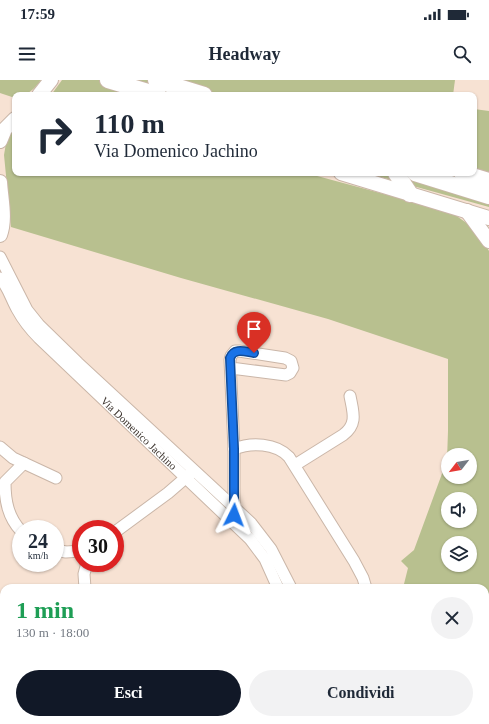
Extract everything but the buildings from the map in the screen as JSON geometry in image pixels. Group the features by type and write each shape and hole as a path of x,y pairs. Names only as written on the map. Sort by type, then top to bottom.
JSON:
{"highway":[{"path":"108,80 148,92"},
{"path":"156,80 194,92"},
{"path":"398,176 410,194"},
{"path":"425,176 489,196"},
{"path":"472,176 489,181"}],"main road":[{"path":"41,92 51,80"},
{"path":"0,141 7,126 12,122"},
{"path":"351,176 489,218"},
{"path":"0,182 3,226 0,235"},
{"path":"467,211 489,241"}],"street":[{"name":"Via Domenico Jachino","path":"0,257 27,310 39,325 251,523 278,560 289,584"},
{"name":"Via Domenico Jachino","path":"0,278 18,310 36,335 250,539 267,564 276,584"},
{"path":"231,368 286,374 290,373 293,368 291,361 287,359 236,351 233,352 231,356 231,368 234,449 234,515 231,521"},
{"path":"295,465 350,429 354,418 350,396"},
{"path":"234,449 254,445 277,448 286,454 295,465 354,561 364,584"},
{"path":"0,447 10,456 56,478"},
{"path":"13,520 5,498 5,482 24,463"},
{"path":"124,525 168,493 193,470"},
{"path":"85,572 85,584"}],"green space":[{"path":"0,80 41,80 30,92 12,92 12,97 0,93"},
{"path":"62,80 455,80 453,92 53,92"},
{"path":"477,109 489,111 489,207 377,176 477,176"},
{"path":"12,131 12,176 317,176 451,212 475,229 489,251 489,584 404,584 408,568 401,561 414,550 441,476 441,484 477,484 477,448 447,448 448,359 328,319 181,278 11,227 4,155 7,137"}],"route":[{"path":"234,515 235,483 230,358 233,352 236,351 254,353"}]}
